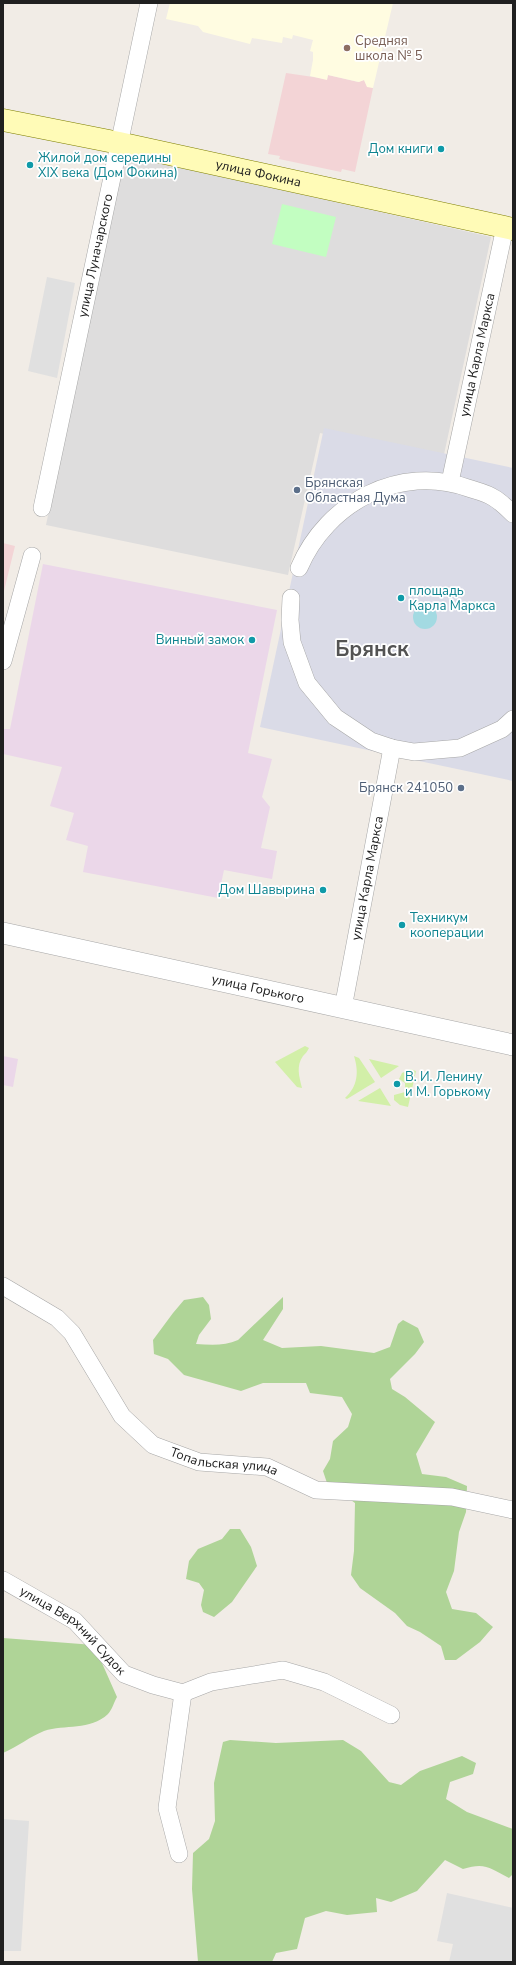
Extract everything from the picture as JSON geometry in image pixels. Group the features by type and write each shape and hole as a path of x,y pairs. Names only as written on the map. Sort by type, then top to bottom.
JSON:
{"main road":[{"name":"улица Фокина","path":"3,120 119,143 509,228"}],"street":[{"name":"улица Луначарского","path":"42,508 149,3"},
{"name":"улица Карла Маркса","path":"450,482 509,228"},
{"path":"299,568 304,556 329,521 364,495 406,481 450,482 493,497 513,514"},
{"path":"3,661 32,556"},
{"path":"291,598 290,620 292,642 307,683 335,717 372,741 392,748 414,752 460,748 502,729 513,719"},
{"name":"улица Карла Маркса","path":"343,1008 392,748"},
{"name":"улица Горького","path":"3,933 513,1045"},
{"name":"Топальская улица","path":"3,1286 56,1318 72,1333 122,1416 153,1445 199,1462 267,1468 316,1490 452,1497 513,1510"},
{"name":"улица Верхний Судок","path":"3,1580 75,1621 124,1674 152,1685 184,1693"},
{"path":"179,1854 167,1808 184,1693 211,1682 283,1670 324,1682 391,1716"}],"shaded area":[{"name":"Средняя школа № 5","path":"170,3 393,3 373,88 367,87 364,80 359,82 328,75 327,80 310,76 313,52 310,51 313,40 293,35 292,39 283,37 282,43 252,38 250,44 203,32 198,26 166,19"},
{"path":"286,73 327,79 328,75 358,82 364,80 367,86 373,88 355,172 342,169 341,172 279,159 280,156 268,154"},
{"path":"122,154 491,237 443,459 320,433 288,575 46,525"},
{"path":"47,277 75,283 57,378 28,371"},
{"name":"площадь Карла Маркса","path":"324,428 513,468 513,781 260,727"},
{"path":"3,543 15,546 3,595"},
{"path":"43,564 277,610 248,753 272,759 262,797 270,807 261,848 277,851 272,879 224,870 218,898 83,872 88,846 66,840 74,813 50,806 62,767 3,754 3,729 10,729"},
{"path":"3,1056 18,1059 13,1087 3,1085"},
{"path":"3,1819 29,1821 21,1951 3,1951"},
{"path":"447,1893 513,1908 512,1962 449,1962 453,1944 437,1941"}],"green space":[{"path":"282,204 336,217 326,257 272,244"},
{"path":"305,1046 309,1048 299,1064 299,1075 302,1088 297,1087 275,1062"},
{"path":"354,1056 359,1058 375,1082 347,1099 345,1098 353,1089 357,1073"},
{"path":"369,1059 399,1066 381,1078"},
{"path":"410,1069 416,1071 408,1107 400,1105 394,1100 394,1095 405,1092 405,1083 399,1079 402,1073"},
{"path":"380,1088 391,1106 358,1101"},
{"path":"203,1297 209,1305 211,1319 199,1335 196,1344 223,1344 238,1340 283,1297 283,1309 263,1340 282,1348 321,1346 374,1353 390,1347 398,1324 403,1320 418,1328 424,1342 415,1354 390,1379 392,1389 405,1397 435,1422 416,1454 422,1474 446,1477 467,1486 466,1512 459,1532 454,1571 446,1592 452,1609 476,1613 493,1627 480,1642 456,1660 445,1660 441,1646 420,1632 407,1626 395,1613 360,1588 351,1575 354,1551 355,1503 327,1483 323,1471 330,1459 333,1441 348,1427 352,1414 342,1397 310,1393 306,1383 263,1383 241,1391 184,1375 168,1359 154,1354 153,1340 184,1300"},
{"path":"230,1529 240,1529 251,1547 257,1566 232,1602 214,1617 203,1612 201,1605 204,1590 199,1583 186,1579 189,1561 198,1549 222,1539"},
{"path":"3,1638 94,1645 117,1697 108,1714 93,1723 44,1731 3,1753"},
{"path":"230,1740 276,1743 343,1740 361,1751 389,1782 401,1785 420,1771 462,1756 476,1763 473,1774 450,1782 446,1799 467,1812 513,1829 513,1874 509,1878 492,1869 482,1866 463,1869 445,1860 417,1891 391,1902 376,1898 377,1912 347,1915 326,1911 305,1918 297,1949 276,1953 272,1962 198,1962 192,1889 193,1853 209,1839 215,1821 214,1783 223,1742"}],"water":[{"path":"425,605 433,609 437,617 433,625 425,629 417,625 413,617 417,609"}],"place":[{"name":"Средняя школа № 5","path":"347,48"},
{"name":"Дом книги","path":"441,149"},
{"name":"Жилой дом середины XIX века (Дом Фокина)","path":"30,165"},
{"name":"Брянская Областная Дума","path":"297,490"},
{"name":"площадь Карла Маркса","path":"401,598"},
{"name":"Винный замок","path":"252,640"},
{"name":"Брянск 241050","path":"461,788"},
{"name":"Дом Шавырина","path":"323,890"},
{"name":"Техникум кооперации","path":"402,925"},
{"name":"В. И. Ленину и М. Горькому","path":"397,1084"}],"district":[{"name":"Брянск","path":"372,649"}]}
